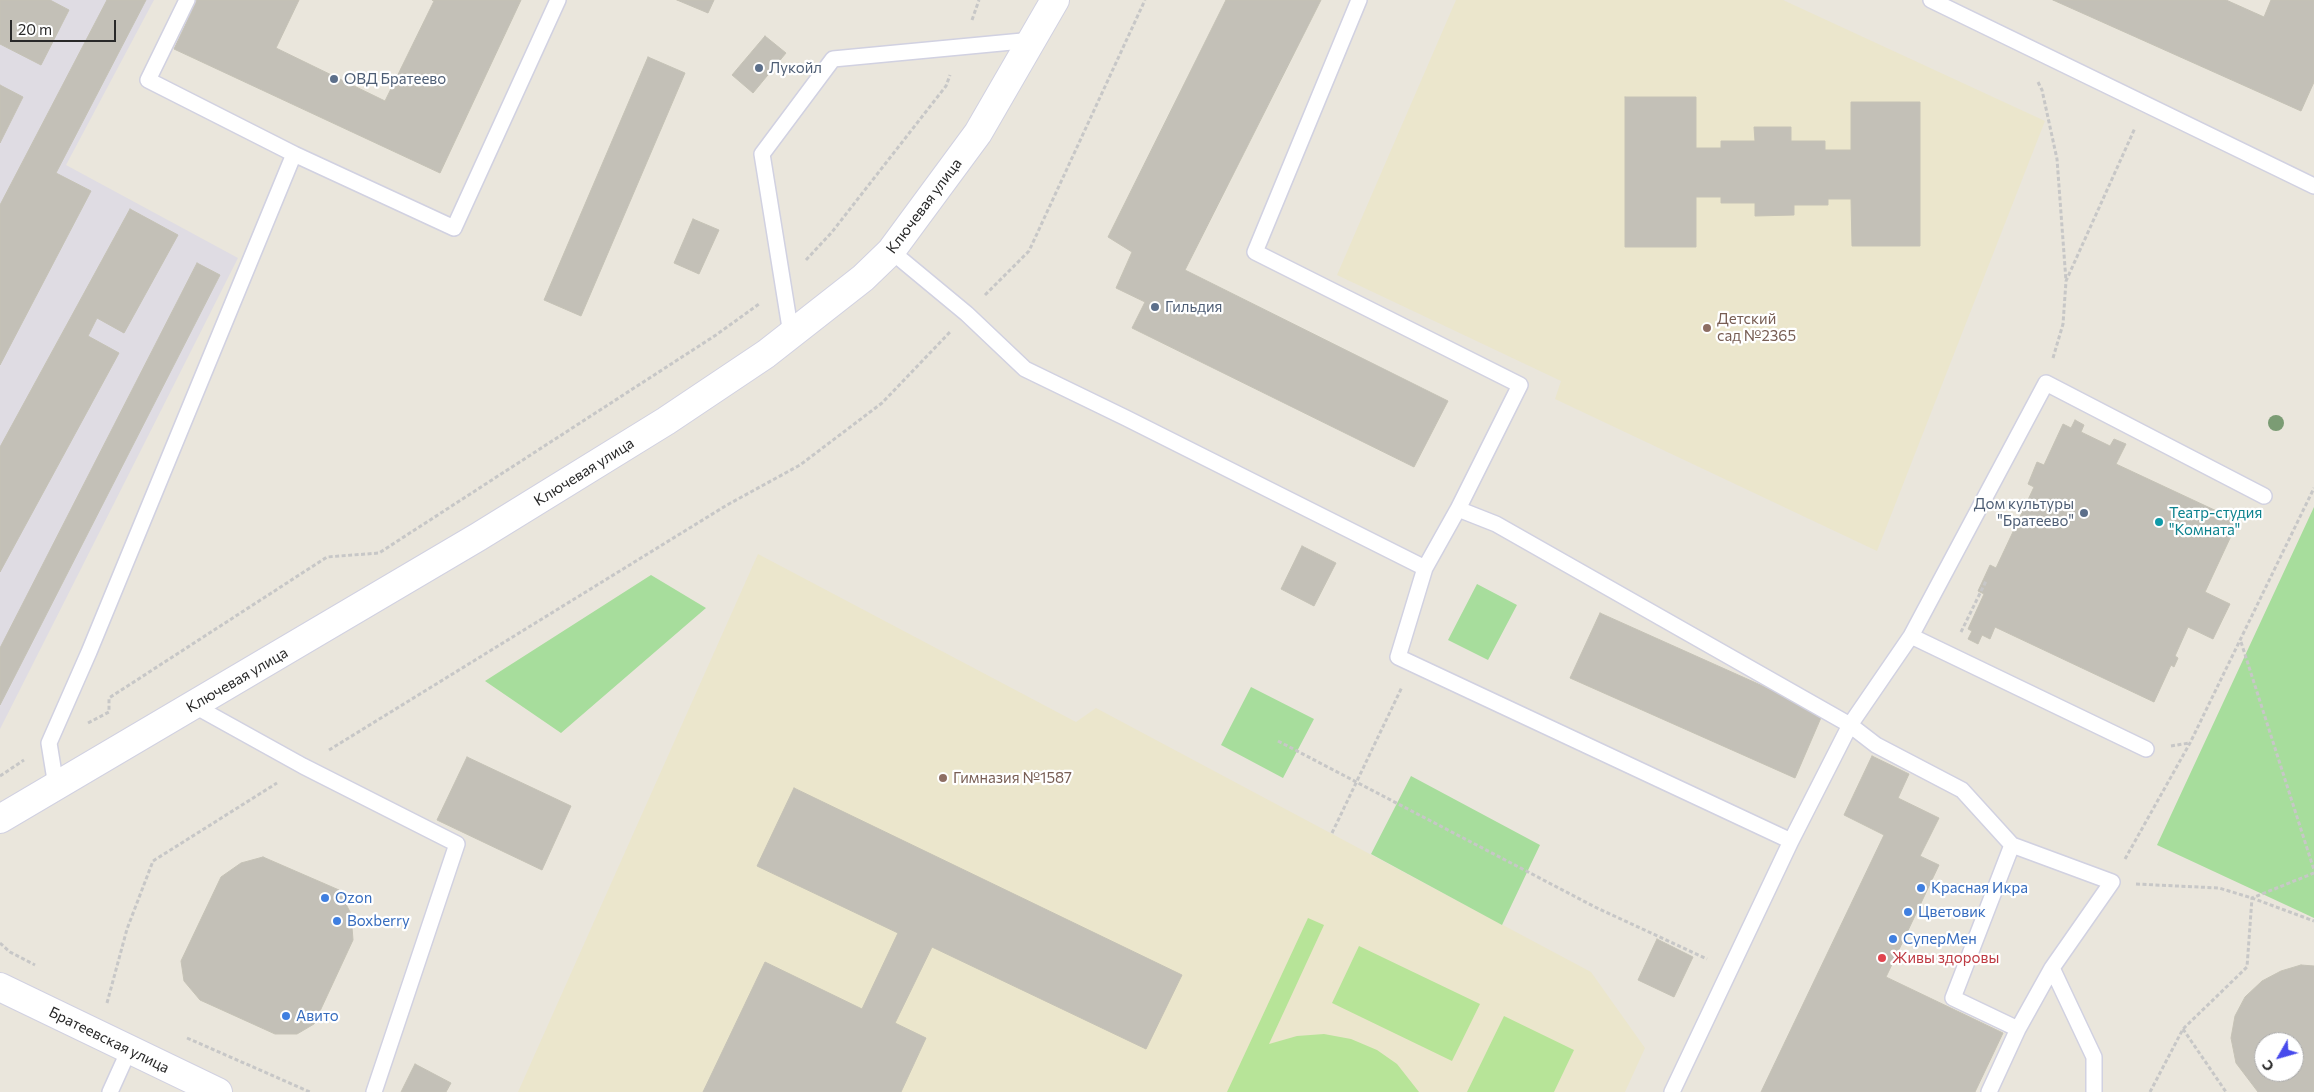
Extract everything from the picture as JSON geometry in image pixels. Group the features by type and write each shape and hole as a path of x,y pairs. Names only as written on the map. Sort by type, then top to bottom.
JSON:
{"street":[{"name":"Ключевая улица","path":"0,819 445,557 666,421 766,354 863,278 891,251 978,133 1033,40 1054,0"},
{"name":"Братеевская улица","path":"0,987 218,1092"}],"lane":[{"path":"187,0 148,80 294,154 454,228 558,0"},
{"path":"1359,0 1255,252 1520,384 1458,509 1425,568 1398,656 1792,841"},
{"path":"1931,0 2314,186"},
{"path":"791,334 762,154 833,59 1033,40"},
{"path":"56,786 49,743 294,154"},
{"path":"891,251 967,314 1025,369 1135,422 1425,568"},
{"path":"1672,1092 1792,841 1850,725 1911,636 2046,383 2264,496"},
{"path":"1458,509 1496,524 1850,725 1876,745 1962,790 2012,845 2112,882 2052,968 2018,1029 1989,1092"},
{"path":"1911,636 2146,749"},
{"path":"194,705 303,766 457,844 374,1092"},
{"path":"2012,845 1953,998 2018,1029"},
{"path":"2052,968 2094,1057 2094,1092"},
{"path":"110,1092 129,1050"}],"path":[{"path":"0,776 49,743 109,712 109,698 327,557 379,553 716,335 767,298 784,284 832,232 946,86 979,0"},
{"path":"115,1007 106,1003 127,929 153,861 303,766 726,505 800,465 882,403 1029,251 1146,0"},
{"path":"2018,42 2042,90 2057,159 2066,282 2063,324 2046,383"},
{"path":"2066,282 2146,104"},
{"path":"2314,488 2190,743 2112,882 2219,888 2314,921"},
{"path":"1949,655 1986,581"},
{"path":"2240,641 2314,871 2252,898"},
{"path":"1332,833 1413,664"},
{"path":"1278,740 1595,907 1730,969"},
{"path":"2150,1092 2183,1029 2247,968 2252,898"},
{"path":"2183,1029 2226,1092"},
{"path":"186,1038 310,1092"}],"shaded area":[{"path":"0,0 154,0 66,165 238,258 0,729"},
{"name":"Детский сад №2365","path":"1456,0 1783,0 2045,121 1877,551 1555,399 1561,381 1337,275"},
{"name":"Гимназия №1587","path":"758,554 1076,722 1096,708 1591,972 1645,1048 1625,1092 518,1092"}],"green space":[{"path":"2314,507 2314,918 2157,845"},
{"path":"651,575 706,608 561,733 485,681"},
{"path":"1477,584 1517,605 1488,660 1448,640"},
{"path":"1251,687 1314,719 1283,778 1221,745"},
{"path":"1411,776 1540,845 1502,925 1371,854"},
{"path":"1308,918 1324,925 1269,1044 1297,1036 1324,1034 1351,1039 1377,1050 1397,1064 1419,1092 1227,1092"},
{"path":"1359,946 1480,1004 1452,1061 1332,1003"},
{"path":"1504,1016 1574,1050 1554,1092 1467,1092"}],"building":[{"path":"0,0 50,0 69,10 41,65 0,44"},
{"path":"107,0 146,0 56,173 91,191 0,365 0,205"},
{"path":"197,0 299,0 276,48 385,101 434,1 432,0 521,0 440,173 174,49"},
{"path":"677,0 714,0 708,13"},
{"path":"1226,0 1321,0 1185,270 1448,401 1414,467 1132,328 1145,302 1116,288 1132,252 1108,237"},
{"path":"2053,0 2226,0 2264,17 2271,0 2314,0 2314,82 2301,111"},
{"path":"765,36 786,53 753,93 732,75"},
{"path":"648,57 685,73 581,316 544,300"},
{"path":"0,85 23,97 0,143"},
{"path":"1625,97 1696,97 1696,148 1721,148 1721,141 1755,141 1754,127 1791,127 1791,141 1825,141 1825,150 1851,150 1851,102 1920,102 1920,246 1852,246 1851,199 1828,199 1828,205 1794,205 1794,215 1755,216 1755,203 1721,203 1721,197 1696,197 1696,247 1625,247"},
{"path":"130,209 178,235 124,333 97,318 88,336 119,353 0,572 0,447"},
{"path":"693,219 719,230 699,274 674,263"},
{"path":"197,263 220,275 0,705 0,648"},
{"path":"2075,420 2084,425 2081,432 2110,446 2114,439 2126,444 2116,464 2238,521 2205,592 2230,604 2213,639 2188,627 2175,656 2178,658 2174,667 2171,665 2154,702 1995,627 1990,639 1982,635 1978,644 1968,639 1972,631 1968,629 1984,594 1978,591 1990,565 1996,568 2034,487 2028,484 2037,462 2044,465 2063,424 2071,428"},
{"path":"1302,546 1336,563 1314,606 1281,589"},
{"path":"1600,613 1823,713 1795,778 1570,678"},
{"path":"1872,756 1909,774 1898,798 1939,818 1920,856 1939,865 1886,977 2003,1033 1975,1092 1761,1092 1884,835 1844,815"},
{"path":"467,757 571,806 542,870 437,820"},
{"path":"794,788 1182,975 1146,1049 932,947 895,1023 926,1038 901,1092 703,1092 765,962 862,1009 898,933 757,866"},
{"path":"263,857 339,890 351,914 353,940 314,1024 297,1034 275,1034 200,1000 184,981 181,961 221,877 241,863"},
{"path":"1657,939 1693,957 1674,997 1638,980"},
{"path":"2301,965 2314,966 2314,1092 2258,1092 2236,1063 2231,1038 2235,1016 2245,997 2262,981 2281,971"},
{"path":"415,1064 451,1083 446,1092 401,1092"}],"place":[{"name":"Лукойл","path":"759,68"},
{"name":"ОВД Братеево","path":"334,79"},
{"name":"Гильдия","path":"1155,307"},
{"name":"Детский сад №2365","path":"1707,328"},
{"name":"Дом культуры \"Братеево\"","path":"2084,513"},
{"name":"Театр-студия \"Комната\"","path":"2159,522"},
{"name":"Гимназия №1587","path":"943,778"},
{"name":"Красная Икра","path":"1921,888"},
{"name":"Ozon","path":"325,898"},
{"name":"Цветовик","path":"1908,912"},
{"name":"Boxberry","path":"337,921"},
{"name":"СуперМен","path":"1893,939"},
{"name":"Живы здоровы","path":"1882,958"},
{"name":"Авито","path":"286,1016"}]}
